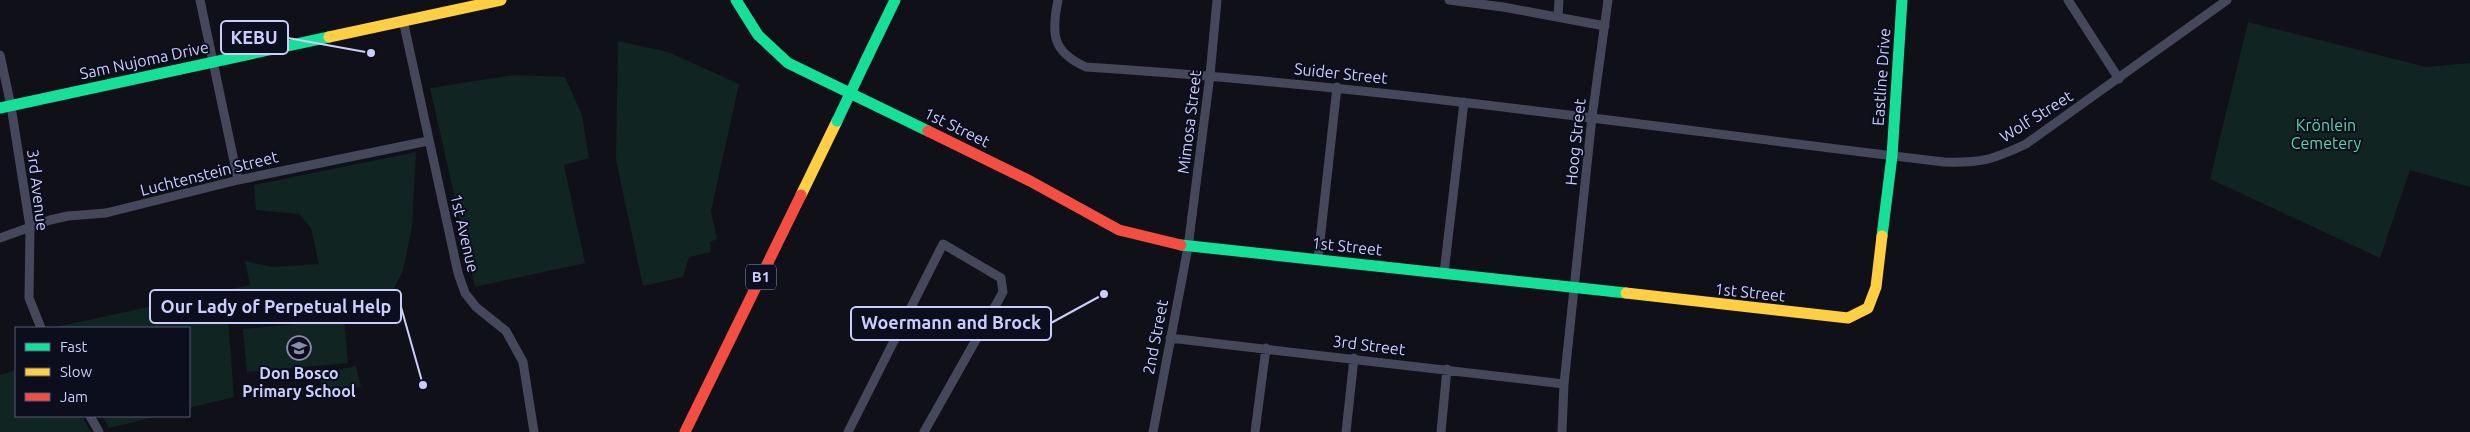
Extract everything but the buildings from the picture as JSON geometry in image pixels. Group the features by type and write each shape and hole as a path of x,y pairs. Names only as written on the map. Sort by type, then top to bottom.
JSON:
{"main road":[{"name":"Sam Nujoma Drive","path":"6,107 501,0"},
{"name":"1st Street","path":"736,0 747,23 764,45 788,63 1030,182 1119,230 1188,247 1318,259 1848,318 1868,308 1876,287 1892,156"},
{"name":"B1","path":"685,432 895,0"},
{"name":"Eastline Drive","path":"1892,156 1902,0"}],"street":[{"path":"200,0 238,180"},
{"name":"Suider Street","path":"1058,0 1054,17 1055,34 1060,51 1072,61 1086,67 1210,75 1338,87 1592,117"},
{"name":"Mimosa Street","path":"1188,247 1210,75 1217,0"},
{"path":"1449,0 1501,3 1605,26"},
{"path":"1558,16 1560,0"},
{"name":"Hoog Street","path":"1562,432 1564,384 1592,117 1608,0"},
{"path":"2068,0 2119,79"},
{"name":"Wolf Street","path":"1592,117 1892,156 1944,162 1978,163 2000,156 2026,144 2227,0"},
{"name":"1st Avenue","path":"403,20 458,274 466,293 476,307 506,332 523,362 534,432"},
{"name":"3rd Avenue","path":"0,55 6,107 30,227 29,298 40,327"},
{"path":"1318,259 1338,87"},
{"path":"1444,273 1464,102"},
{"name":"Luchtenstein Street","path":"0,238 68,216 106,213 238,180 428,141"},
{"path":"848,432 942,244 1001,278 1003,292 924,432"},
{"name":"2nd Street","path":"1153,432 1188,247"},
{"name":"3rd Street","path":"1170,338 1564,384"},
{"path":"1255,432 1266,348"},
{"path":"1346,432 1354,358"},
{"path":"1441,432 1448,369"},
{"path":"91,417 99,432"}],"green space":[{"name":"Krönlein Cemetery","path":"2248,22 2426,67 2470,63 2470,187 2410,170 2380,258 2210,179"},
{"path":"618,41 668,52 739,84 711,211 717,239 710,242 711,252 689,257 683,277 643,286 616,160"},
{"path":"513,75 565,77 582,115 589,158 564,165 585,263 475,287 430,88"},
{"path":"416,152 412,226 403,271 391,294 363,312 228,319 234,397 190,408 190,327 56,327 250,285 245,261 273,267 319,264 311,228 299,214 256,210 254,185"},
{"path":"344,319 348,363 247,372 243,329"},
{"path":"356,366 361,387 323,395 319,374"},
{"path":"15,370 15,417 83,417 91,432 0,432 0,375"},
{"path":"103,417 155,417 109,428"}],"traffic: fast":[{"path":"736,0 758,35 788,63 928,131"},
{"path":"866,60 895,0"},
{"path":"1882,236 1892,156 1902,0"},
{"path":"0,108 329,37"},
{"path":"837,121 866,60"},
{"path":"1181,245 1626,293"}],"traffic: slow":[{"path":"329,37 501,0"},
{"path":"801,195 837,121"},
{"path":"1626,293 1848,318 1868,308 1876,287 1882,236"}],"traffic: jam":[{"path":"928,131 1030,181 1119,230 1181,245"},
{"path":"685,432 801,195"}],"place":[{"name":"KEBU","path":"371,53"},
{"name":"Woermann and Brock","path":"1104,294"},
{"name":"Don Bosco Primary School","path":"299,348"},
{"name":"Our Lady of Perpetual Help","path":"423,385"}]}
